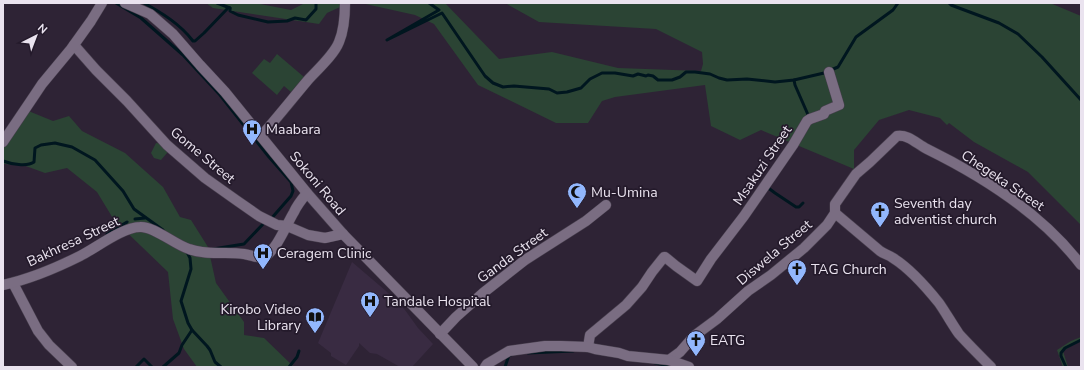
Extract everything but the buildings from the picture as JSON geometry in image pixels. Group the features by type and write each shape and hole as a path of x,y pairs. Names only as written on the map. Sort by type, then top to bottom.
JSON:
{"street":[{"path":"3,142 42,84 74,45 102,3"},
{"name":"Sokoni Road","path":"125,3 150,14 173,34 225,92 306,193 343,234 473,367"},
{"path":"261,136 327,60 339,43 345,19 345,3"},
{"name":"Gome Street","path":"74,45 167,145 205,178 259,216 277,225 286,226 308,236 325,238 343,234"},
{"name":"Msakuzi Street","path":"588,347 590,335 626,305 642,287 664,257 697,281 711,259 744,216 808,121 839,105 830,72"},
{"name":"Diswela Street","path":"669,360 680,352 694,336 717,320 748,292 804,248 827,225 835,212 836,204 856,174 897,136"},
{"name":"Chegeka Street","path":"897,136 906,136 919,145 960,166 992,186 1043,224 1081,265"},
{"name":"Bakhresa Street","path":"8,284 53,269 81,256 122,232 140,227 149,228 188,249 204,253 243,254 264,258 270,253 306,193"},
{"name":"Ganda Street","path":"440,334 456,317 483,293 525,260 579,226 606,205"},
{"path":"835,212 885,255 892,257 901,263 924,286 939,304 958,332 991,367"},
{"path":"8,284 38,331 49,345 72,367"},
{"path":"485,367 487,364 509,351 545,346 588,347 624,355 669,360 689,367"}],"shaded area":[{"name":"Tandale Hospital","path":"352,262 386,291 405,310 418,328 433,344 412,367 400,367 377,354 370,353 359,343 359,346 346,365 331,356 331,353 318,343"}],"green space":[{"path":"206,3 255,3 291,10 305,3 349,3 327,13 319,24 213,8"},
{"path":"361,3 445,3 499,59 552,52 618,68 701,71 703,64 702,52 656,29 539,22 505,3 1050,3 1081,16 1081,225 1028,172 974,142 949,123 947,125 940,118 909,110 879,120 854,150 854,169 761,130 740,140 711,126 705,85 615,97 602,101 588,123 556,123 478,85 434,24 415,15"},
{"path":"277,54 304,77 291,92 284,86 277,95 252,73 264,59 270,63"},
{"path":"26,110 53,121 69,116 82,131 125,153 163,187 180,217 191,220 208,247 216,283 244,322 244,335 264,338 294,367 197,367 184,349 173,319 168,272 114,220 97,192 67,168 45,173 23,165 3,164 3,149"},
{"path":"156,143 164,144 168,148 167,153 161,160 154,158 151,153"},
{"path":"1081,337 1081,340 1063,351 1068,367 1063,367 1057,350 1071,341"}],"waterway":[{"path":"116,3 141,18 183,55 220,95 269,157 291,182 293,191 291,196 270,220"},
{"path":"144,3 177,24 193,41 204,33 228,8 230,8"},
{"path":"217,3 230,8 230,11 238,15 268,22 287,21 295,18 306,20 316,9 316,3"},
{"path":"429,3 439,10 387,40 442,13 485,76 493,83 503,87 514,86 549,89 557,93 581,88 590,79 602,73 615,73 633,76 638,74 653,76 658,80 672,80 680,77 686,72 695,72 710,74 727,80 747,79 775,82 794,80 824,73 838,67 856,37 893,10 898,3"},
{"path":"949,3 999,23 1018,34 1042,57 1081,100"},
{"path":"794,80 809,117"},
{"path":"3,161 23,165 31,164 34,162 35,148 41,145 55,143 72,147 95,160 123,191 134,209 163,230"},
{"path":"767,187 796,207 799,207 803,203"},
{"path":"135,219 145,218"},
{"path":"107,234 127,222"},
{"path":"213,249 244,244 265,222"},
{"path":"186,250 190,258 191,269 181,301 188,323 192,330 207,346 215,362 221,367"},
{"path":"163,367 179,353 182,345 192,330"},
{"path":"1066,367 1061,353 1065,348 1081,340"},
{"path":"289,367 297,357 299,351"},
{"path":"528,353 573,351"},
{"path":"505,367 509,355 511,355"},
{"path":"136,367 144,359 152,367"},
{"path":"655,363 673,367"}],"place":[{"name":"Maabara","path":"252,146"},
{"name":"Mu-Umina","path":"577,209"},
{"name":"Seventh day adventist church","path":"880,228"},
{"name":"Ceragem Clinic","path":"263,270"},
{"name":"TAG Church","path":"797,286"},
{"name":"Tandale Hospital","path":"370,318"},
{"name":"Kirobo Video Library","path":"315,334"},
{"name":"EATG","path":"696,357"}]}
